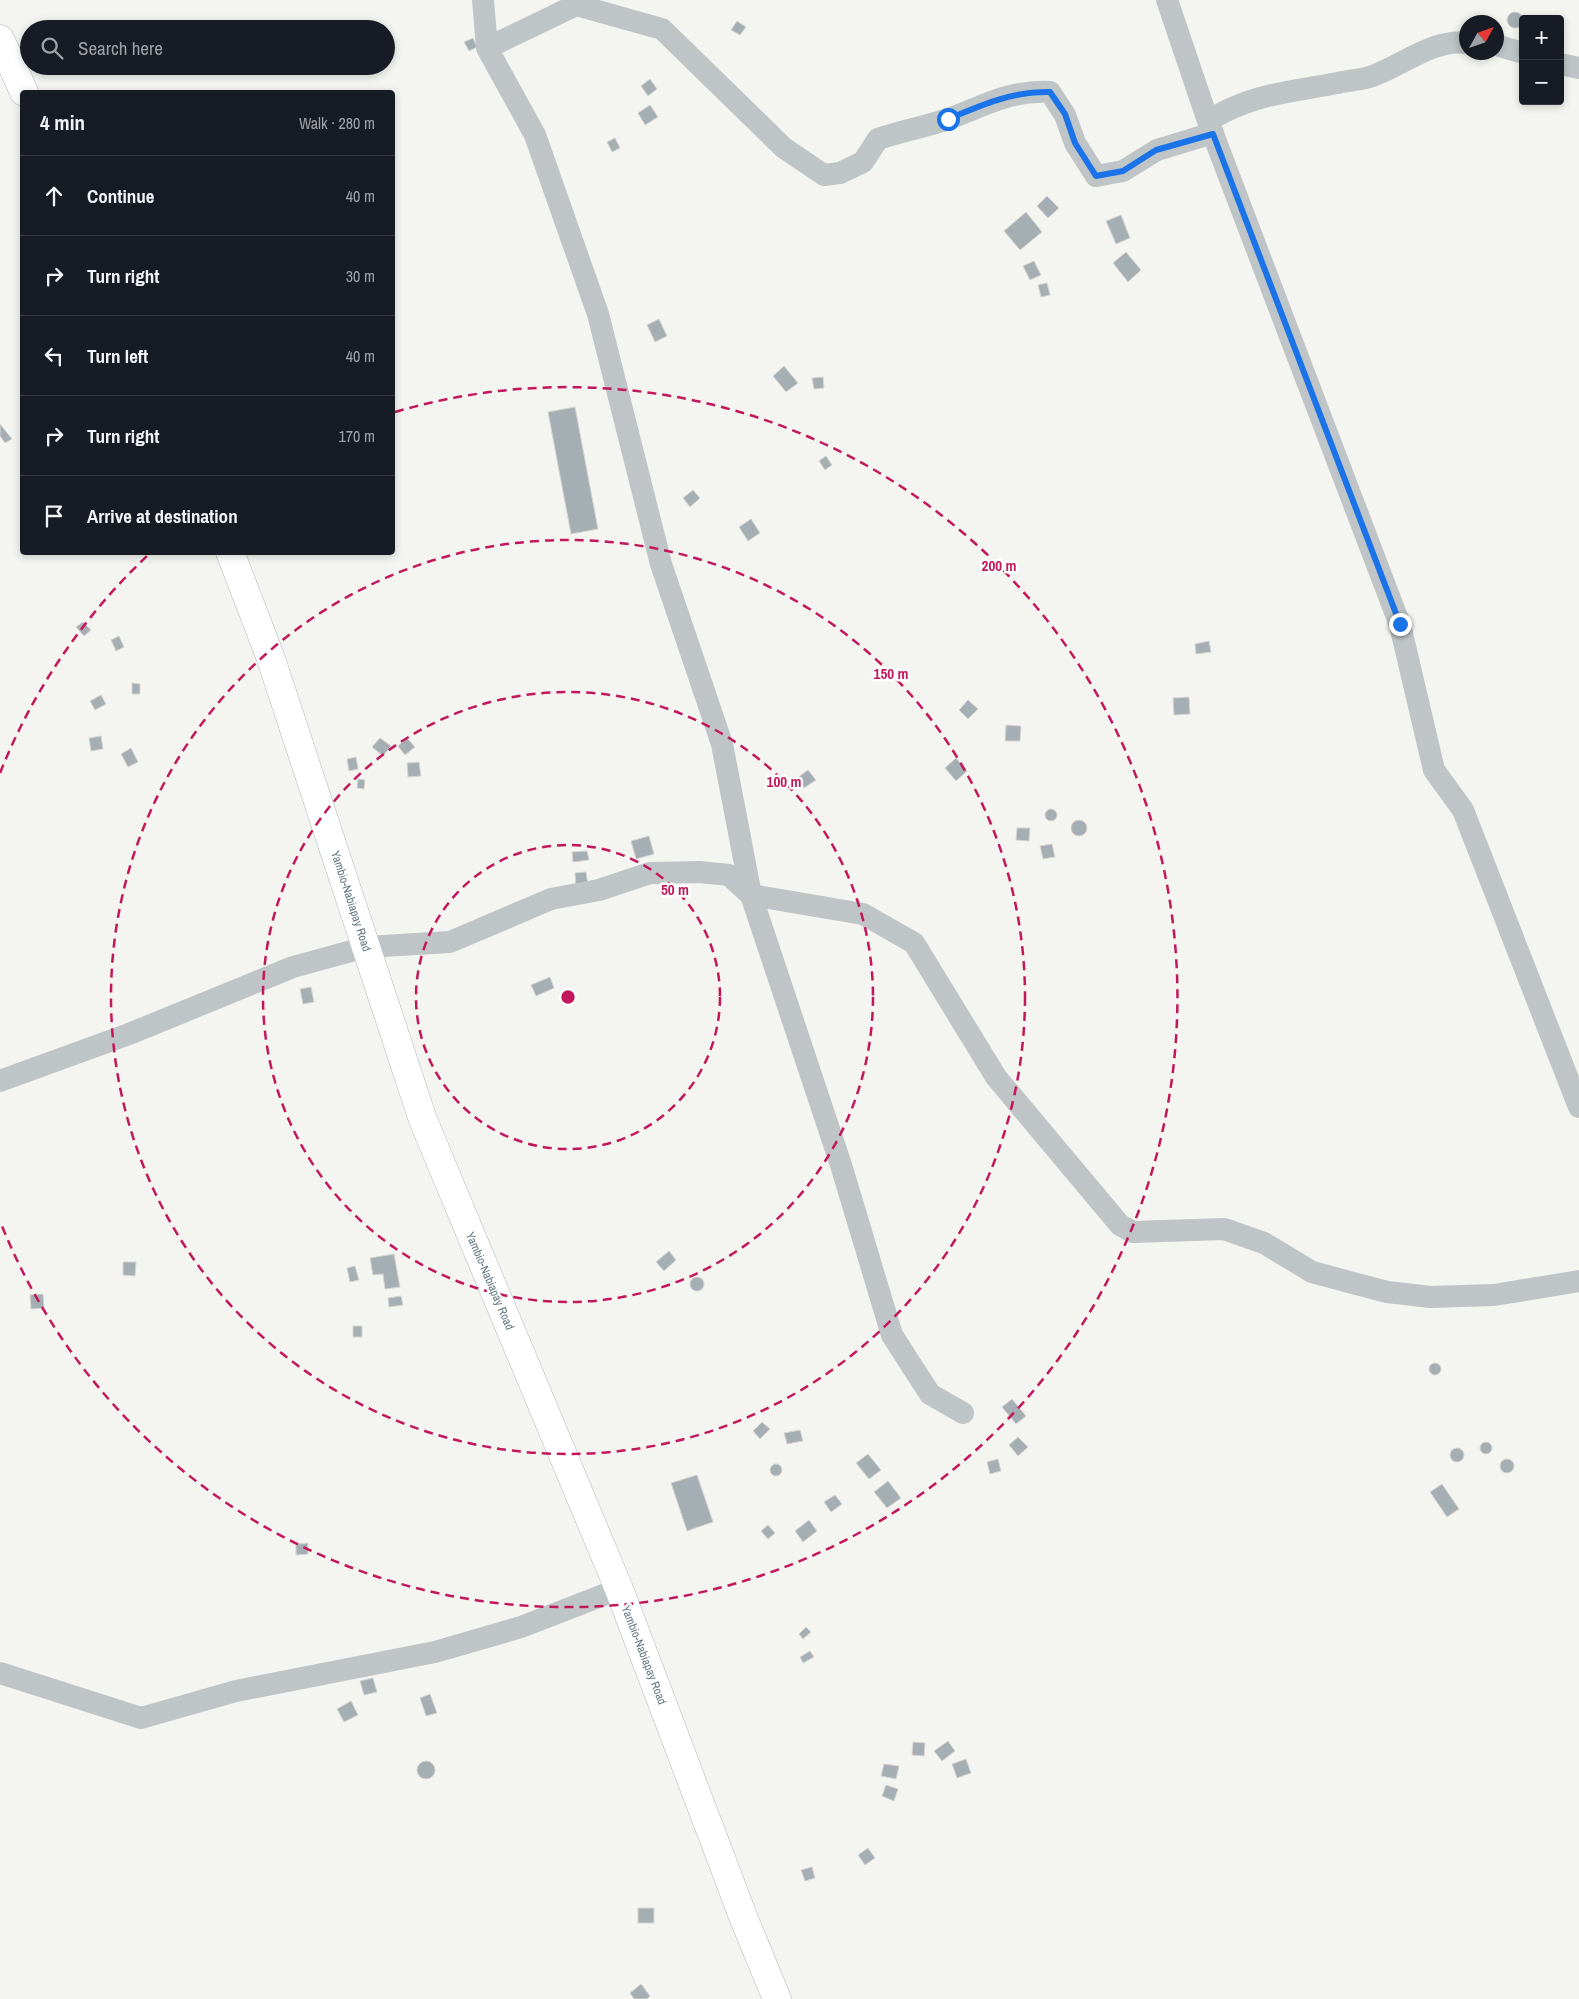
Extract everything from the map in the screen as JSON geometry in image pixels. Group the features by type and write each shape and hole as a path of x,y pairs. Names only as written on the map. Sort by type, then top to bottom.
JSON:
{"main road":[{"path":"0,39 23,90"},
{"name":"Yambio-Nabiapay Road","path":"231,555 270,656 423,1120 619,1589 744,1919 777,1999"}],"street":[{"path":"483,0 487,48 535,135 598,314 660,564 722,744 751,895 841,1165 892,1335 930,1394 963,1413"},
{"path":"1167,0 1210,127 1400,624 1434,770 1463,810 1579,1107"},
{"path":"487,48 576,5 662,29 784,148 824,175 840,173 863,162 878,139 948,119 995,99 1032,92 1050,92 1065,114 1075,143 1096,176 1123,171 1156,150 1210,127 1229,108 1262,96 1374,76 1405,59 1452,41 1459,42"},
{"path":"1504,48 1519,52"},
{"path":"1564,65 1579,68"},
{"path":"0,1081 129,1034 293,967 366,947 450,942 550,899 599,890 650,873 699,872 729,875 751,895 863,914 914,942 996,1077 1120,1225 1133,1232 1224,1229 1264,1243 1312,1272 1387,1292 1431,1297 1494,1295 1579,1281"},
{"path":"0,1673 141,1718 236,1691 435,1652 521,1627 619,1589"}],"building":[{"path":"1512,13 1520,15 1519,26 1515,28 1507,20"},
{"path":"737,21 746,27 740,35 731,30"},
{"path":"473,38 477,47 469,51 464,42"},
{"path":"650,79 657,89 648,96 641,86"},
{"path":"650,105 658,117 645,125 638,113"},
{"path":"615,138 620,148 612,152 607,142"},
{"path":"1047,196 1059,208 1048,218 1037,206"},
{"path":"1026,212 1042,232 1020,250 1004,231"},
{"path":"1121,215 1130,238 1116,244 1106,221"},
{"path":"1126,252 1141,270 1128,282 1113,263"},
{"path":"1034,261 1041,275 1030,280 1023,266"},
{"path":"1047,283 1050,295 1041,297 1038,285"},
{"path":"659,319 667,336 655,342 647,325"},
{"path":"784,366 798,383 786,392 773,376"},
{"path":"823,377 824,388 814,389 812,378"},
{"path":"575,407 598,529 571,534 548,412"},
{"path":"0,424 12,439 5,443 0,436"},
{"path":"826,456 832,465 825,470 819,461"},
{"path":"693,490 700,498 690,507 683,498"},
{"path":"751,519 760,533 748,541 739,527"},
{"path":"83,622 91,630 84,636 76,627"},
{"path":"119,636 124,647 116,651 111,640"},
{"path":"1209,641 1211,652 1196,654 1195,644"},
{"path":"132,683 140,684 140,694 132,694"},
{"path":"101,695 106,704 95,710 90,701"},
{"path":"1189,697 1190,714 1174,715 1173,698"},
{"path":"968,700 978,709 968,719 959,710"},
{"path":"1006,725 1021,726 1020,741 1005,741"},
{"path":"101,736 103,749 91,751 89,738"},
{"path":"380,738 391,746 383,756 372,747"},
{"path":"407,738 415,747 405,755 398,746"},
{"path":"131,748 138,762 128,767 121,754"},
{"path":"356,757 358,769 349,771 347,759"},
{"path":"956,758 967,771 956,781 945,768"},
{"path":"419,762 421,776 408,777 407,763"},
{"path":"808,770 816,780 804,788 797,778"},
{"path":"358,779 365,780 364,789 357,788"},
{"path":"1049,809 1053,809 1057,815 1053,821 1049,821 1045,817 1045,813"},
{"path":"1079,820 1085,822 1087,828 1085,834 1079,836 1073,834 1071,828 1073,822"},
{"path":"1017,828 1030,828 1029,841 1016,840"},
{"path":"649,836 654,854 636,859 631,841"},
{"path":"1052,844 1055,857 1043,859 1040,846"},
{"path":"587,851 589,860 573,862 572,852"},
{"path":"586,872 588,885 576,886 575,873"},
{"path":"550,977 554,988 536,996 531,985"},
{"path":"311,987 314,1002 303,1004 300,989"},
{"path":"669,1251 676,1260 664,1271 656,1262"},
{"path":"394,1254 400,1287 385,1289 383,1274 373,1275 370,1258"},
{"path":"123,1262 136,1262 135,1276 123,1275"},
{"path":"355,1266 359,1280 350,1282 347,1268"},
{"path":"694,1277 700,1277 704,1284 700,1291 694,1291 690,1287 690,1281"},
{"path":"43,1294 44,1308 31,1309 30,1295"},
{"path":"401,1296 403,1305 389,1307 388,1298"},
{"path":"353,1326 362,1326 362,1337 353,1337"},
{"path":"1437,1363 1440,1364 1440,1374 1433,1375 1430,1374 1429,1367 1430,1364"},
{"path":"1012,1399 1026,1416 1016,1424 1002,1407"},
{"path":"762,1422 770,1429 760,1439 753,1431"},
{"path":"800,1430 803,1441 787,1444 784,1433"},
{"path":"1018,1437 1028,1447 1018,1456 1009,1445"},
{"path":"1488,1442 1491,1443 1491,1453 1484,1454 1481,1453 1480,1446 1481,1443"},
{"path":"1457,1448 1462,1450 1464,1455 1462,1460 1457,1462 1452,1460 1450,1455 1452,1450"},
{"path":"868,1454 881,1470 869,1479 856,1463"},
{"path":"998,1459 1001,1471 990,1474 987,1462"},
{"path":"1507,1459 1512,1461 1514,1466 1512,1471 1507,1473 1502,1471 1500,1466 1502,1461"},
{"path":"776,1464 782,1470 776,1476 770,1470"},
{"path":"697,1475 713,1522 687,1531 671,1483"},
{"path":"888,1481 901,1498 887,1508 874,1492"},
{"path":"1442,1484 1459,1509 1447,1517 1430,1492"},
{"path":"835,1495 842,1504 831,1512 824,1502"},
{"path":"809,1520 817,1531 803,1542 795,1531"},
{"path":"768,1525 775,1533 768,1539 761,1531"},
{"path":"308,1543 308,1554 296,1555 296,1544"},
{"path":"806,1627 811,1632 803,1639 799,1634"},
{"path":"810,1651 814,1657 803,1663 800,1657"},
{"path":"373,1678 377,1692 364,1695 360,1681"},
{"path":"430,1694 437,1713 426,1716 420,1698"},
{"path":"351,1701 358,1715 344,1722 337,1709"},
{"path":"948,1741 955,1751 942,1761 934,1751"},
{"path":"913,1742 925,1743 924,1756 912,1755"},
{"path":"966,1759 971,1773 957,1778 952,1764"},
{"path":"426,1761 432,1764 435,1770 432,1776 426,1779 420,1776 417,1770 420,1764"},
{"path":"884,1764 899,1766 896,1779 881,1776"},
{"path":"886,1785 898,1789 894,1801 882,1796"},
{"path":"868,1848 875,1858 865,1865 858,1855"},
{"path":"812,1867 815,1878 805,1881 801,1870"},
{"path":"638,1908 654,1908 654,1923 638,1923"},
{"path":"641,1984 650,1996 647,1999 634,1999 630,1993"}],"route":[{"path":"948,119 995,99 1032,92 1050,92 1065,114 1075,143 1096,176 1123,171 1156,150 1213,134 1400,624"}]}
